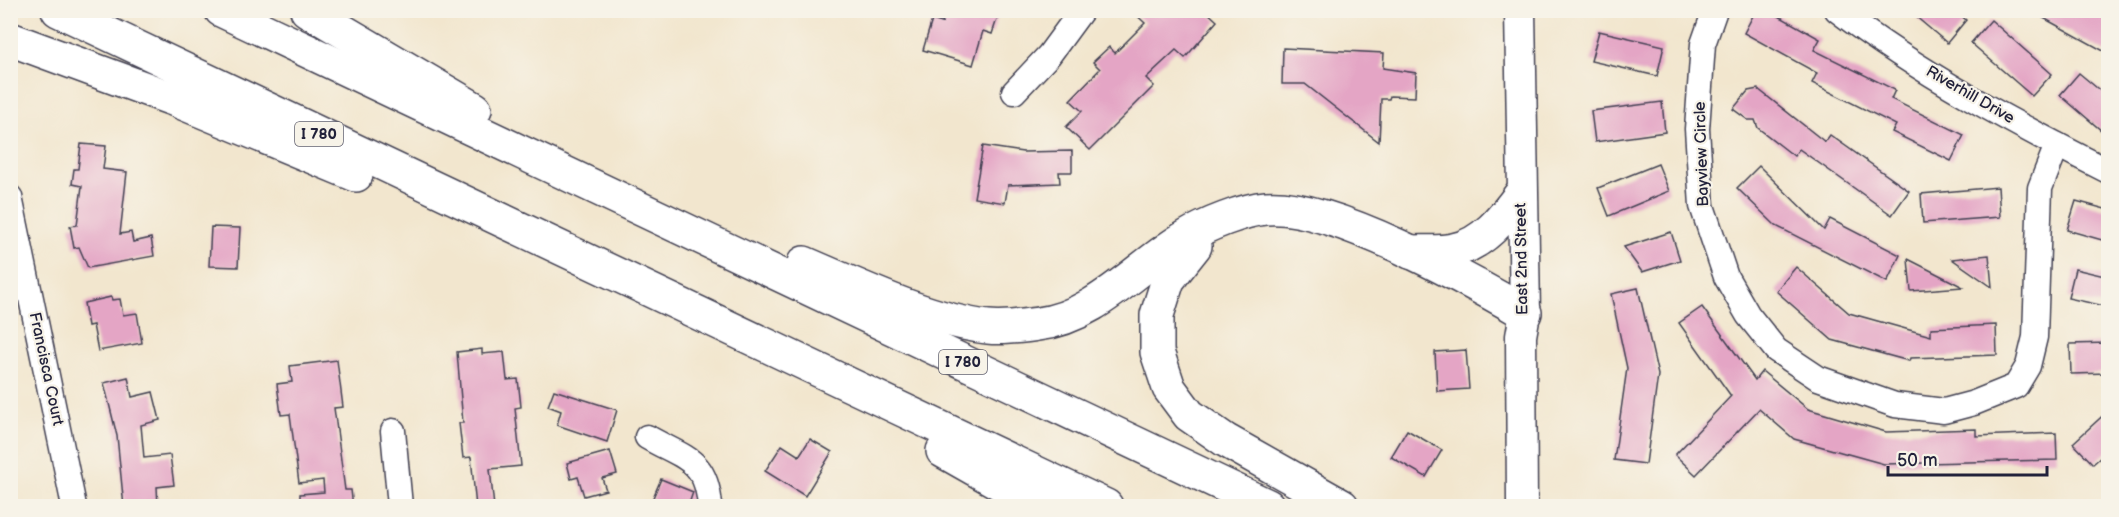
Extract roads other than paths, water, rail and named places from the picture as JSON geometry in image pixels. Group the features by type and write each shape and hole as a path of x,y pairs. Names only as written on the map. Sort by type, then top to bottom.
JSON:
{"highway":[{"name":"I 780","path":"58,10 1106,507"},
{"name":"I 780","path":"221,10 1268,507"},
{"path":"307,10 498,122 565,172"},
{"path":"10,39 173,99 458,218 580,258"},
{"path":"1407,252 1454,250 1473,243 1503,217 1521,194"},
{"path":"658,217 732,233 939,316 989,327 1041,324 1084,309 1131,279 1186,237 1209,228 1227,217 1268,208 1303,210 1355,227 1488,291 1525,313"},
{"path":"1209,228 1167,280 1157,315 1157,352 1169,388 1189,415 1225,440 1342,507"},
{"path":"832,377 926,441 1040,507"}],"main road":[{"name":"East 2nd Street","path":"1520,10 1521,194 1525,313 1521,336 1522,507"}],"street":[{"path":"1014,92 1049,55 1082,10"},
{"name":"Bayview Circle","path":"1715,10 1702,44 1698,129 1702,206 1726,277 1748,315 1776,350 1818,378 1895,405 1944,411 1974,403 2016,386 2028,366 2034,337 2040,188 2057,145"},
{"name":"Riverhill Drive","path":"1837,10 1873,38 2057,145 2109,171"},
{"name":"Francisca Court","path":"10,197 74,507"},
{"path":"393,431 400,507"},
{"path":"647,437 699,467 707,481 710,507"}]}
